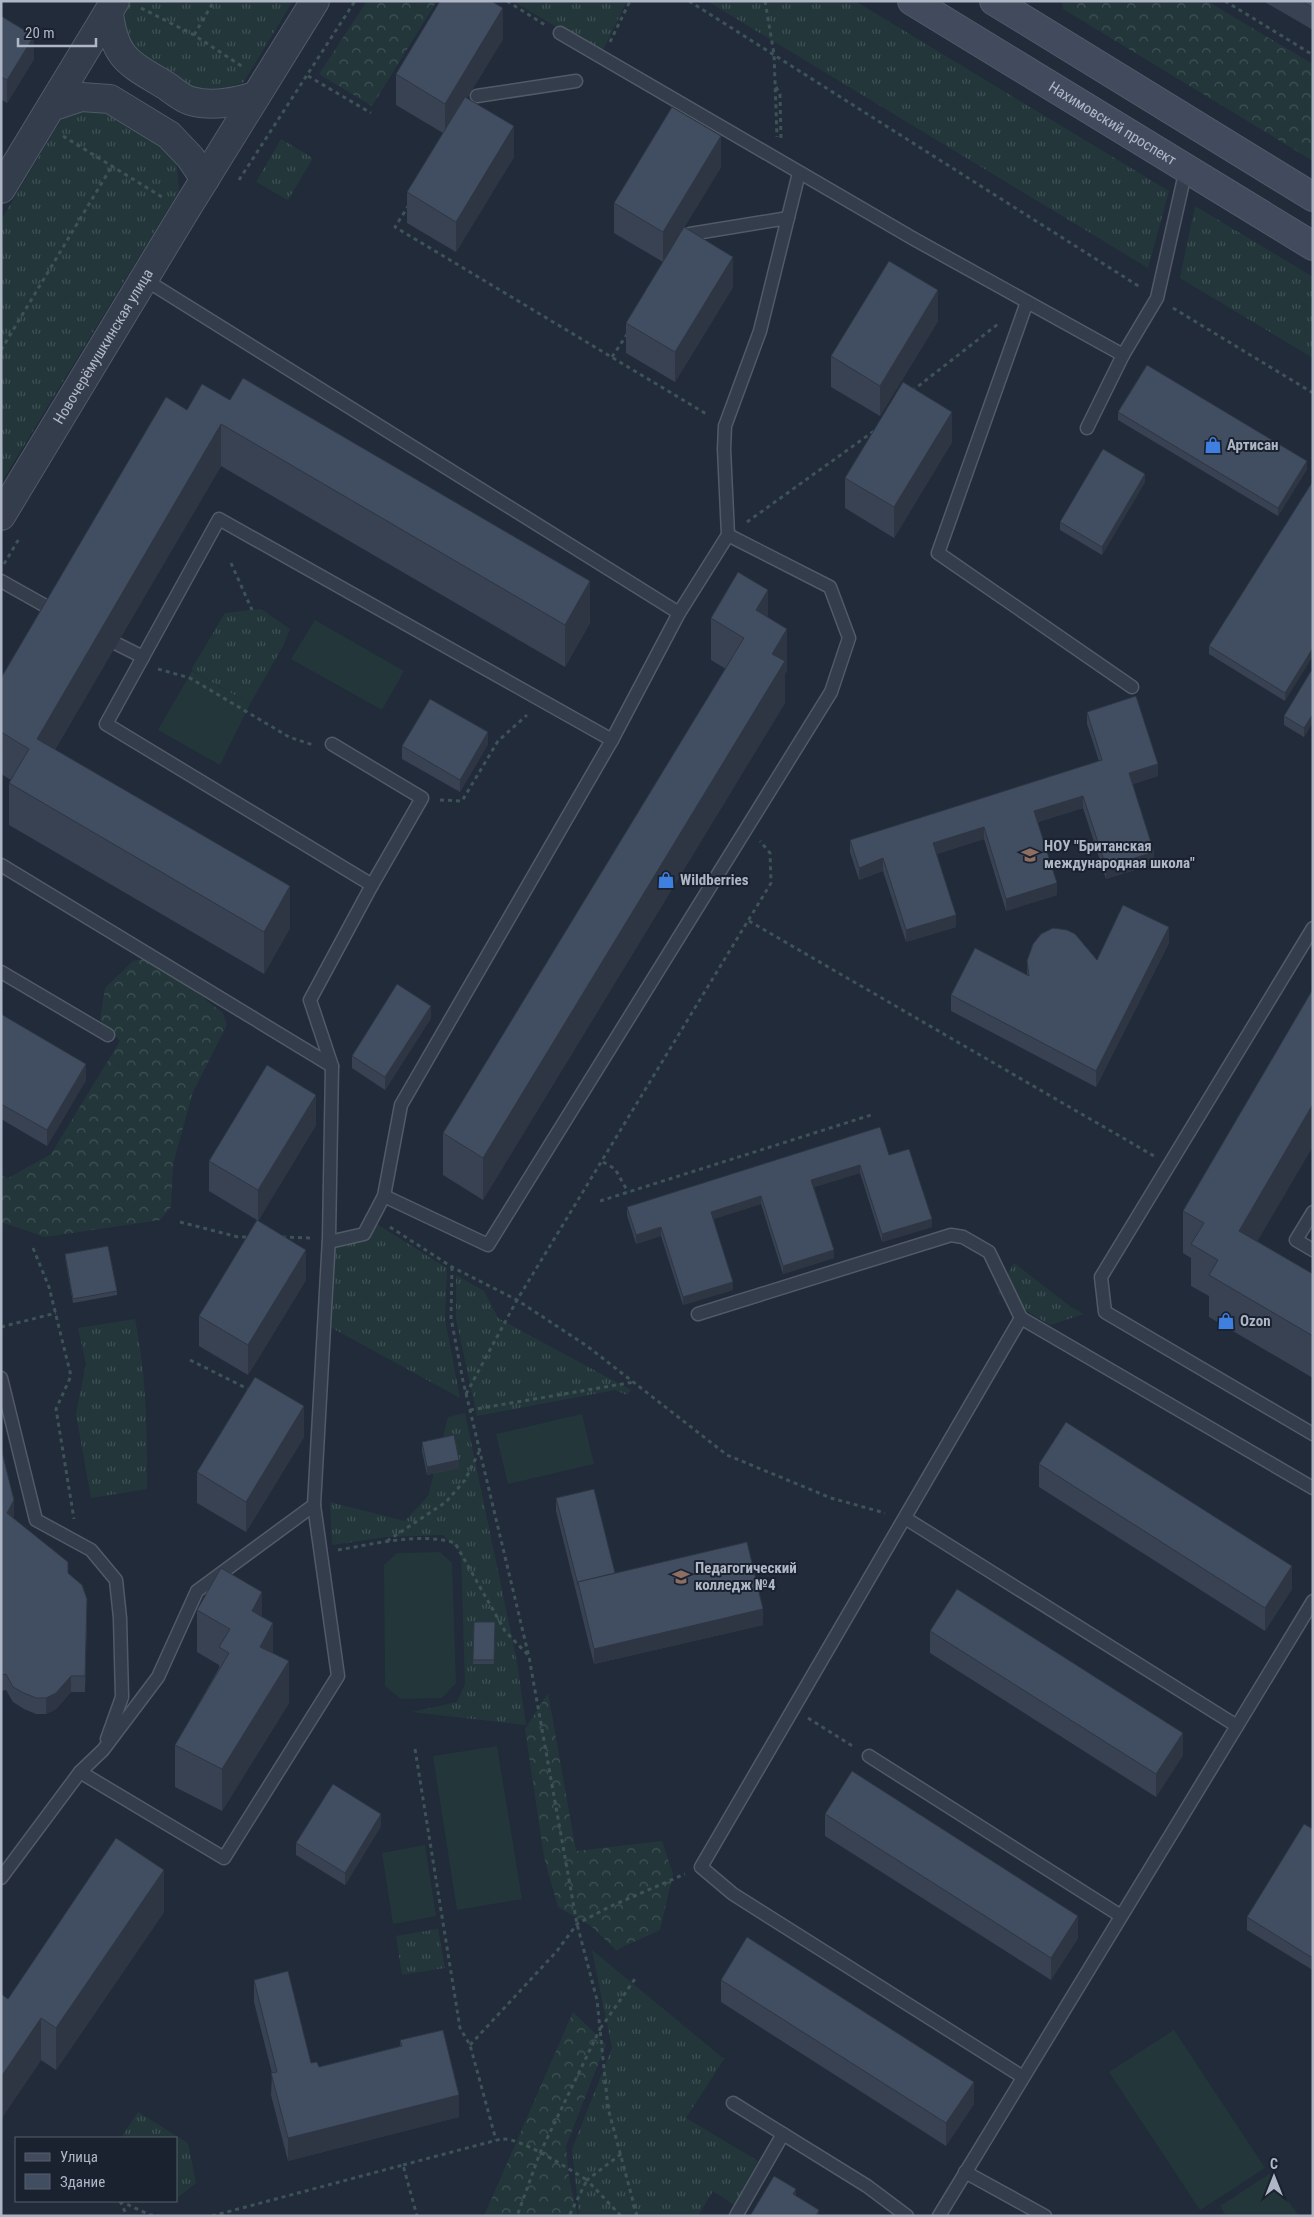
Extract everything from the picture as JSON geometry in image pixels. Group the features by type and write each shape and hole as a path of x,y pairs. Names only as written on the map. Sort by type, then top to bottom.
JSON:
{"main road":[{"name":"Нахимовский проспект","path":"912,1 1313,246"},
{"path":"994,1 1313,196"}],"street":[{"name":"Новочерёмушкинская улица","path":"1,516 315,1"},
{"path":"120,7 113,35 122,56 132,65 190,101 223,103 256,96"},
{"path":"1,190 54,119 120,7"},
{"path":"54,119 81,97 110,99 169,134 190,156 205,179"}],"lane":[{"path":"560,34 780,162 1123,355"},
{"path":"478,96 576,81"},
{"path":"1087,428 1123,355 1157,298 1186,169"},
{"path":"329,1240 364,1234 374,1217 384,1196 401,1106 612,740 679,613 728,535 724,449 726,426 760,332 799,172"},
{"path":"690,234 788,218"},
{"path":"144,279 679,613"},
{"path":"1027,302 938,553 1132,687"},
{"path":"372,885 106,724 219,519 612,740"},
{"path":"384,1196 488,1245 831,692 850,638 830,587 728,535"},
{"path":"1,581 62,616"},
{"path":"117,644 141,660"},
{"path":"80,1772 224,1858 338,1676 314,1505 329,1240 332,1066 310,1000 372,885 422,798 332,744"},
{"path":"1,865 332,1066"},
{"path":"1313,928 1101,1277 1105,1312 1313,1434"},
{"path":"1,972 108,1035"},
{"path":"1313,1212 1296,1240 1313,1250"},
{"path":"698,1314 950,1235 962,1237 989,1252 1021,1318 1313,1488"},
{"path":"1021,1318 701,1867 733,1894 1023,2077"},
{"path":"1,1378 36,1520 91,1550 116,1580 120,1618 122,1697 103,1750"},
{"path":"1,1878 80,1772 103,1750 158,1677 197,1590 314,1505"},
{"path":"905,1518 1237,1726"},
{"path":"939,2216 1313,1601"},
{"path":"869,1756 1121,1916"},
{"path":"733,2103 867,2186 907,2216"},
{"path":"736,2216 783,2134"},
{"path":"966,2172 1044,2216"}],"path":[{"path":"194,35 214,1"},
{"path":"508,1 560,34"},
{"path":"602,58 630,1"},
{"path":"689,1 1157,298 1313,393"},
{"path":"765,1 774,54 775,84 780,94 780,162"},
{"path":"1225,1 1313,55"},
{"path":"120,7 194,35 246,68"},
{"path":"308,76 371,113"},
{"path":"54,119 112,166 165,199"},
{"path":"1,350 112,166"},
{"path":"410,202 395,227 726,426"},
{"path":"910,392 1027,302"},
{"path":"612,357 633,325"},
{"path":"728,535 880,428"},
{"path":"231,563 252,610"},
{"path":"141,660 190,678 289,738 328,750 332,744"},
{"path":"422,798 462,801 498,741 542,700"},
{"path":"466,1394 517,1300 603,1162 771,883 770,853"},
{"path":"749,921 1169,1165"},
{"path":"600,1200 871,1115"},
{"path":"603,1162 615,1169 628,1192"},
{"path":"374,1217 452,1267 517,1300 587,1346 728,1455 831,1498 905,1518"},
{"path":"180,1222 238,1237 256,1237"},
{"path":"274,1237 329,1240"},
{"path":"33,1248 49,1287 71,1376 56,1409 77,1542"},
{"path":"452,1267 451,1318 466,1394 530,1657 577,1924 597,2000 608,2108 637,2216"},
{"path":"1,1327 56,1313"},
{"path":"190,1360 258,1395"},
{"path":"470,1410 634,1382"},
{"path":"387,1541 446,1502 464,1480 480,1451"},
{"path":"320,1553 387,1541 442,1539 455,1544 505,1631 530,1657"},
{"path":"794,1709 869,1756"},
{"path":"414,1750 460,2028 470,2045 496,2140"},
{"path":"470,2045 557,1951 577,1924 609,1907 701,1867"},
{"path":"517,2216 540,2153 600,2028 637,1976"},
{"path":"212,2216 496,2140 511,2140 540,2153 587,2180 622,2216"},
{"path":"569,2216 587,2180 620,2154"},
{"path":"403,2165 417,2216"},
{"path":"120,2202 127,2216"},
{"path":"122,2202 150,2215 159,2216"}],"green space":[{"path":"131,1 293,1 243,83 224,88 210,89 190,87 183,84 154,65 137,50 126,34 124,24"},
{"path":"367,1 437,1 372,106 319,74"},
{"path":"513,1 627,1 601,54"},
{"path":"707,1 855,1 1169,191 1148,268"},
{"path":"1062,1 1207,1 1313,64 1313,161 1063,9"},
{"path":"81,110 103,112 168,151 177,166 179,191 1,483 1,220 61,120"},
{"path":"281,139 313,158 288,200 256,182"},
{"path":"1195,206 1313,277 1313,358 1180,278"},
{"path":"261,609 290,629 283,646 250,704 191,670 225,613"},
{"path":"315,620 404,671 382,710 291,659"},
{"path":"192,671 250,704 220,765 158,730"},
{"path":"143,959 181,981 223,1013 227,1025 193,1092 173,1164 171,1207 160,1220 45,1237 1,1222 1,1175 8,1178 51,1154 120,1041 100,1020 105,988 133,961"},
{"path":"375,1223 447,1268 445,1319 460,1398 332,1328 336,1246 367,1239"},
{"path":"1014,1263 1071,1307 1084,1314 1050,1325 997,1293"},
{"path":"456,1275 484,1291 498,1318 631,1390 627,1395 615,1390 477,1416 456,1319"},
{"path":"135,1319 144,1383 147,1489 91,1498 76,1414 86,1364 78,1328"},
{"path":"465,1413 517,1662 526,1725 412,1712 457,1702 465,1684 461,1553 443,1535 386,1537 332,1545 330,1502 405,1521 428,1496 448,1417"},
{"path":"582,1414 594,1464 508,1484 496,1434"},
{"path":"440,1552 452,1563 456,1683 442,1698 401,1699 385,1686 384,1565 397,1553"},
{"path":"548,1693 576,1851 662,1841 673,1874 660,1930 616,1950 591,1926 558,1907 544,1857 525,1729"},
{"path":"497,1746 522,1899 457,1910 433,1756"},
{"path":"425,1845 436,1916 393,1924 382,1853"},
{"path":"438,1929 445,1968 402,1975 396,1936"},
{"path":"592,1950 724,2059 686,2118 758,2161 734,2205 713,2191 698,2216 579,2216 572,2149 612,2048"},
{"path":"573,2012 606,2044 566,2146 569,2178 578,2216 484,2216"},
{"path":"1174,2030 1265,2168 1200,2210 1109,2072"},
{"path":"138,2112 188,2143 196,2183 178,2197 178,2137 122,2137"},
{"path":"1269,2174 1299,2216 1226,2216 1220,2206"}],"building":[{"path":"440,1 491,1 503,8 445,104 396,74"},
{"path":"1302,1 1313,1 1313,8"},
{"path":"1,16 34,36 7,80 1,77"},
{"path":"465,97 514,126 456,222 407,192"},
{"path":"672,107 721,136 663,232 614,203"},
{"path":"684,227 733,257 675,352 626,323"},
{"path":"889,261 938,290 880,386 831,356"},
{"name":"Артисан","path":"1147,365 1307,461 1278,508 1118,412"},
{"path":"243,378 590,581 565,625 221,424 37,739 290,886 264,932 9,783 29,749 1,732 1,678 166,397 187,410 202,384 230,400"},
{"path":"903,382 952,412 894,507 845,478"},
{"path":"1103,449 1145,474 1102,547 1060,522"},
{"path":"1313,481 1313,648 1285,693 1209,646"},
{"path":"738,572 768,590 756,610 787,629 772,654 785,661 483,1158 443,1133 744,638 711,618"},
{"path":"1311,671 1313,672 1313,714 1304,728 1284,716"},
{"path":"1136,696 1158,764 1129,773 1154,852 1106,867 1083,796 1034,811 1057,883 1006,899 984,827 933,843 956,915 906,930 883,858 859,868 850,840 1102,760 1087,712"},
{"path":"430,699 488,732 460,780 402,746"},
{"path":"1123,905 1169,927 1096,1071 951,995 975,948 1029,976 1027,961 1033,944 1041,934 1053,928 1067,930 1075,934 1097,960"},
{"path":"397,984 431,1006 385,1077 352,1056"},
{"path":"1313,989 1313,1104 1239,1231 1313,1274 1313,1336 1209,1275 1218,1260 1191,1244 1204,1223 1183,1211"},
{"path":"1,1014 86,1064 47,1130 1,1104"},
{"path":"267,1065 316,1095 258,1190 209,1161"},
{"path":"880,1127 889,1155 909,1149 932,1219 882,1234 860,1165 811,1180 834,1250 783,1266 761,1196 711,1212 733,1282 683,1297 661,1227 636,1235 627,1207"},
{"path":"257,1220 306,1250 248,1345 199,1316"},
{"path":"108,1246 117,1291 73,1299 65,1254"},
{"path":"255,1377 304,1406 246,1502 197,1472"},
{"path":"1066,1422 1292,1566 1265,1608 1039,1464"},
{"path":"454,1435 459,1460 427,1467 422,1442"},
{"path":"1,1448 14,1500 7,1513 68,1562 68,1573 82,1585 87,1599 85,1676 71,1676 56,1693 46,1698 36,1698 24,1693 13,1687 6,1674 1,1675"},
{"path":"594,1489 615,1573 578,1582 578,1585 556,1498"},
{"path":"747,1542 763,1609 594,1649 578,1582"},
{"path":"221,1568 262,1592 252,1611 273,1623 260,1647 289,1661 222,1769 175,1745 229,1653 219,1647 230,1629 197,1610"},
{"path":"957,1589 1183,1733 1156,1774 930,1631"},
{"path":"474,1622 495,1622 494,1660 473,1660"},
{"path":"852,1771 1078,1916 1051,1958 825,1814"},
{"path":"333,1784 381,1814 345,1873 296,1843"},
{"path":"1304,1824 1313,1829 1313,1954 1311,1957 1247,1917"},
{"path":"116,1838 164,1870 56,2028 41,2018 1,2077 1,1994 8,1999"},
{"path":"747,1937 974,2082 946,2123 721,1980"},
{"path":"288,1971 311,2063 317,2062 319,2067 402,2046 400,2040 443,2030 459,2095 288,2138 271,2073 277,2072 254,1980"},
{"path":"774,2176 796,2189 793,2194 819,2210 816,2216 750,2216"}],"place":[{"name":"Артисан","path":"1213,445"},
{"name":"НОУ \"Британская международная школа\"","path":"1030,855"},
{"name":"Wildberries","path":"666,880"},
{"name":"Ozon","path":"1226,1321"},
{"name":"Педагогический колледж №4","path":"681,1577"}]}
